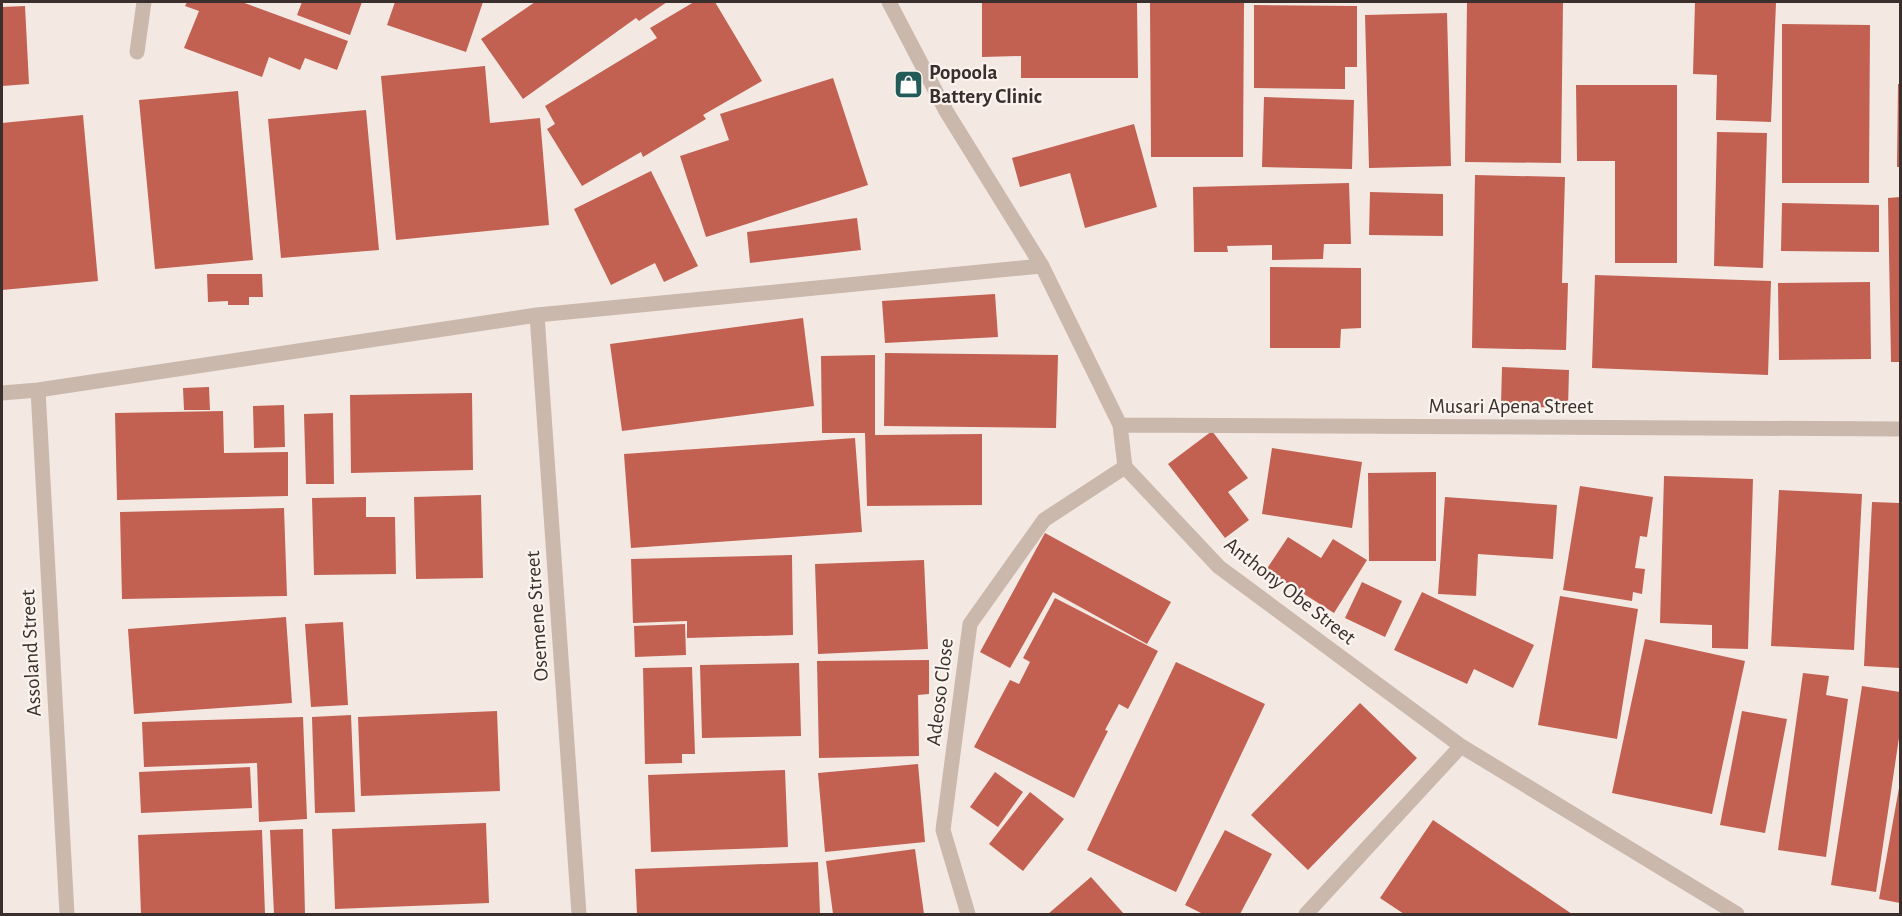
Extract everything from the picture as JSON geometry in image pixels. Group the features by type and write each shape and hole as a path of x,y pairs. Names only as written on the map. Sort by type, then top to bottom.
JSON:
{"street":[{"path":"137,52 144,2"},
{"path":"889,2 946,111 1042,266 1120,425 1125,467"},
{"path":"2,393 38,390 537,315 1042,266"},
{"name":"Osemene Street","path":"537,315 579,915"},
{"name":"Assoland Street","path":"38,390 67,915"},
{"name":"Musari Apena Street","path":"1120,425 1900,429"},
{"name":"Anthony Obe Street","path":"1125,467 1219,567 1461,746 1737,915"},
{"name":"Adeoso Close","path":"968,915 944,830 970,624 1044,519 1125,467"},
{"path":"1306,915 1461,746"}],"building":[{"path":"187,2 242,2 348,41 337,70 305,58 300,70 269,57 262,77 184,48 199,11 185,6"},
{"path":"302,2 362,2 350,35 297,15"},
{"path":"395,2 483,2 466,52 387,25"},
{"path":"535,2 667,2 639,21 636,18 523,99 481,39"},
{"path":"694,2 715,2 762,81 703,115 706,119 643,157 641,152 582,186 547,129 555,124 545,106 657,38 650,28"},
{"path":"982,2 1137,2 1138,78 1021,78 1021,56 982,57"},
{"path":"1467,2 1563,2 1561,163 1465,162"},
{"path":"1695,2 1776,3 1771,122 1716,120 1717,75 1693,74"},
{"path":"1150,3 1244,3 1243,157 1151,157"},
{"path":"1254,5 1357,6 1357,67 1345,67 1345,89 1254,88"},
{"path":"25,6 29,84 2,86 2,7"},
{"path":"1447,13 1451,166 1369,168 1365,15"},
{"path":"1782,24 1870,25 1869,183 1782,183"},
{"path":"485,66 490,123 540,118 549,225 396,240 381,76"},
{"path":"833,78 868,185 706,237 680,156 729,140 720,114"},
{"path":"1898,84 1900,84 1900,167 1897,167"},
{"path":"1576,85 1677,85 1677,263 1615,263 1615,161 1577,161"},
{"path":"238,91 253,260 155,269 139,100"},
{"path":"1264,97 1354,100 1352,169 1262,167"},
{"path":"366,110 379,250 281,258 268,119"},
{"path":"83,115 98,281 2,290 2,123"},
{"path":"1134,124 1157,207 1085,228 1070,173 1020,187 1012,158"},
{"path":"1717,132 1767,133 1763,268 1714,266"},
{"path":"651,171 698,266 664,282 655,263 611,285 574,209"},
{"path":"1475,175 1565,177 1562,283 1568,283 1566,350 1472,348"},
{"path":"1349,183 1351,244 1324,244 1323,259 1272,260 1272,245 1227,246 1228,252 1194,252 1193,187"},
{"path":"1370,192 1443,194 1443,236 1369,235"},
{"path":"1900,197 1900,362 1891,362 1888,198"},
{"path":"1782,203 1879,205 1879,252 1781,251"},
{"path":"857,218 861,250 750,263 747,232"},
{"path":"1270,267 1361,268 1361,328 1341,329 1340,348 1270,348"},
{"path":"207,274 262,274 263,297 249,297 249,305 228,305 228,301 208,302"},
{"path":"1595,275 1771,281 1768,375 1592,368"},
{"path":"1870,282 1871,359 1779,360 1778,283"},
{"path":"995,294 998,337 885,343 882,301"},
{"path":"803,318 814,406 622,431 610,344"},
{"path":"885,353 1058,355 1056,428 884,426"},
{"path":"875,355 875,435 982,434 982,505 867,506 865,433 822,433 821,356"},
{"path":"1502,367 1569,370 1568,408 1501,406"},
{"path":"209,387 210,410 184,410 183,388"},
{"path":"472,393 473,470 351,473 350,395"},
{"path":"284,405 285,447 254,448 253,406"},
{"path":"223,411 224,453 288,452 288,496 117,500 115,413"},
{"path":"333,413 334,484 306,484 304,414"},
{"path":"1212,431 1248,478 1228,492 1249,520 1225,538 1168,464"},
{"path":"855,438 862,532 631,548 624,454"},
{"path":"1272,448 1362,462 1352,528 1262,514"},
{"path":"1436,472 1436,561 1369,561 1368,473"},
{"path":"1664,476 1753,479 1748,649 1712,648 1712,625 1660,623"},
{"path":"1580,486 1653,497 1647,537 1640,536 1635,568 1645,569 1642,594 1633,592 1632,601 1563,590"},
{"path":"1779,490 1862,494 1854,650 1771,646"},
{"path":"481,495 483,578 416,579 414,497"},
{"path":"366,497 366,517 395,517 396,574 314,575 312,498"},
{"path":"1445,497 1557,505 1553,559 1478,554 1476,596 1438,594"},
{"path":"1872,502 1900,503 1900,668 1864,666"},
{"path":"284,508 287,596 122,599 120,512"},
{"path":"1045,533 1171,602 1147,644 1053,592 1010,668 980,652"},
{"path":"1288,537 1321,558 1333,539 1367,560 1334,613 1266,570"},
{"path":"792,555 793,635 687,638 687,621 633,623 631,559"},
{"path":"924,560 928,649 818,654 815,564"},
{"path":"1362,582 1402,601 1385,637 1345,618"},
{"path":"1422,592 1534,645 1513,688 1474,669 1467,684 1394,650"},
{"path":"1560,596 1638,609 1617,739 1538,725"},
{"path":"1055,598 1158,651 1128,709 1119,704 1074,798 974,747 1010,680 1019,684 1030,662 1023,658"},
{"path":"286,617 292,703 134,714 128,629"},
{"path":"343,622 348,705 311,707 305,624"},
{"path":"685,624 686,655 635,657 634,626"},
{"path":"1645,639 1745,661 1712,814 1612,793"},
{"path":"929,660 929,694 918,695 919,756 819,758 817,661"},
{"path":"1176,662 1265,704 1176,892 1087,850"},
{"path":"799,663 801,736 702,738 700,665"},
{"path":"692,667 695,754 682,754 682,763 645,764 643,668"},
{"path":"1803,673 1829,676 1826,695 1848,699 1826,857 1778,850"},
{"path":"1862,686 1900,692 1900,731 1876,892 1831,885"},
{"path":"1360,703 1417,758 1308,870 1251,815"},
{"path":"497,711 500,791 361,796 358,717"},
{"path":"1742,711 1787,719 1765,833 1720,825"},
{"path":"351,715 355,812 315,813 312,717"},
{"path":"303,717 307,819 259,822 257,763 144,767 142,722"},
{"path":"918,764 925,842 825,852 818,773"},
{"path":"250,767 252,808 141,813 139,772"},
{"path":"785,770 788,847 651,852 648,775"},
{"path":"995,772 1023,792 998,827 970,807"},
{"path":"1900,788 1900,903 1879,899"},
{"path":"1030,792 1064,819 1023,871 989,844"},
{"path":"1433,820 1572,914 1404,914 1380,898"},
{"path":"486,823 489,903 335,909 332,829"},
{"path":"303,829 305,914 274,914 270,830"},
{"path":"262,830 265,914 141,914 138,835"},
{"path":"1225,830 1272,854 1240,914 1203,914 1185,905"},
{"path":"915,849 924,914 833,914 826,861"},
{"path":"818,862 820,914 637,914 635,869"},
{"path":"1091,877 1124,914 1048,914"}],"place":[{"name":"Popoola Battery Clinic","path":"908,84"}]}
